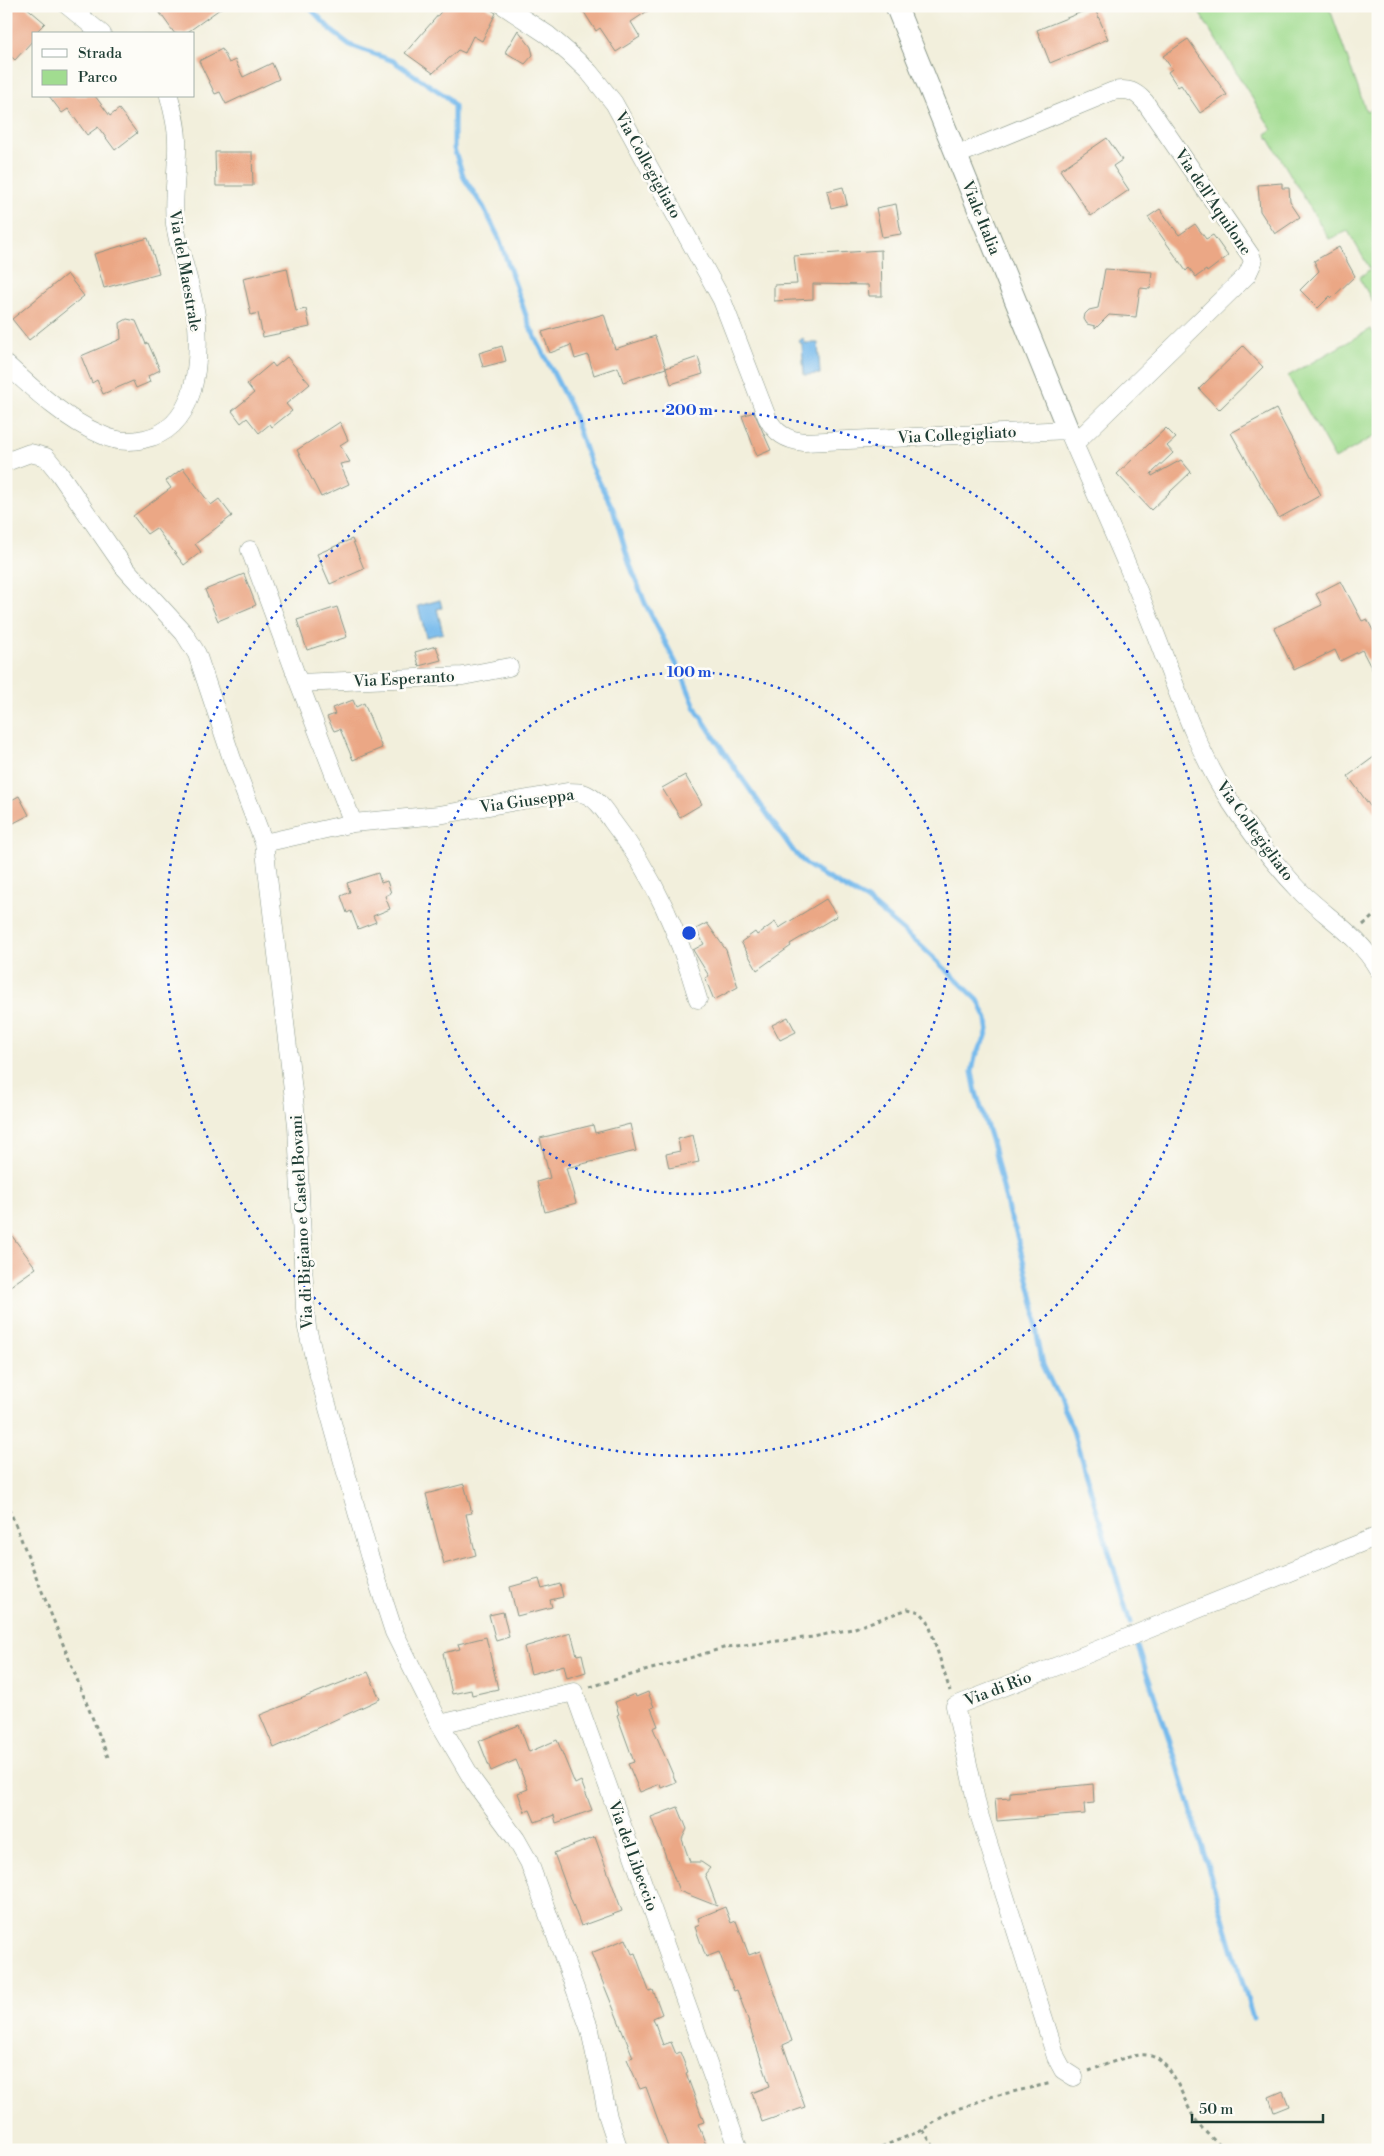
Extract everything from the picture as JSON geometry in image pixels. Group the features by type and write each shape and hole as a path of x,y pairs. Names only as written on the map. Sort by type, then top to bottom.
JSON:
{"street":[{"path":"68,6 100,32"},
{"name":"Viale Italia","path":"896,6 955,156 1071,437"},
{"name":"Via Collegigliato","path":"515,9 590,72 614,103 722,300 734,326 767,417 771,425 781,435 794,441 804,442 1071,437 1151,622 1196,737 1218,782 1244,822 1278,865 1304,894 1366,950 1378,968"},
{"name":"Via dell'Aquilone","path":"955,156 1113,91 1128,89 1140,96 1145,102 1251,256 1253,262 1247,275 1071,437"},
{"name":"Via del Maestrale","path":"6,364 58,408 88,428 112,439 136,441 148,439 168,430 183,415 195,375 197,324 175,221 174,191 178,141 169,98"},
{"name":"Via di Bigiano e Castel Bovani","path":"6,462 30,453 46,458 56,469 124,567 188,638 197,654 232,759 264,844 297,1125 305,1308 310,1343 386,1610 394,1632 440,1724 474,1782 516,1839 529,1862 590,2030 608,2117 619,2150"},
{"path":"250,550 353,823"},
{"name":"Via Esperanto","path":"299,683 463,676 509,667"},
{"name":"Via Giuseppa","path":"264,844 353,823 439,815 567,792 588,795 600,804 653,885 678,935 698,999"},
{"name":"Via di Rio","path":"1074,2077 1063,2070 1056,2057 979,1814 954,1706 1378,1536"},
{"path":"440,1724 574,1692"},
{"name":"Via del Libeccio","path":"574,1692 739,2150"}],"path":[{"path":"6,1501 108,1756"},
{"path":"574,1692 704,1652 740,1645 813,1638 852,1629 908,1609 920,1612 931,1627 954,1706"},
{"path":"874,2150 923,2130 948,2113 990,2097 1074,2077 1132,2056 1150,2055 1162,2062 1171,2074 1197,2121 1226,2150"},
{"path":"923,2130 936,2150"}],"green space":[{"path":"1195,6 1327,6 1331,12 1366,111 1378,107 1378,310 1359,278 1370,269 1348,231 1329,239 1266,134 1272,130"},
{"path":"1371,329 1378,341 1378,434 1335,459 1288,376"}],"water":[{"path":"803,338 805,343 818,343 820,374 804,375 802,345 799,341"},
{"path":"440,600 442,608 437,609 443,633 426,637 418,606"}],"building":[{"path":"6,6 25,6 45,23 36,32 32,32 32,41 15,60 6,52"},
{"path":"155,6 224,6 188,32 174,32"},
{"path":"446,6 485,6 496,13 482,41 473,36 465,53 458,50 433,73 405,53"},
{"path":"580,6 655,6 631,22 640,37 616,52 600,28 596,31"},
{"path":"1094,7 1108,39 1050,63 1037,30"},
{"path":"518,30 531,47 533,55 525,64 505,52"},
{"path":"1188,39 1227,95 1200,113 1181,85 1178,87 1168,72 1172,69 1163,56"},
{"path":"222,49 229,63 235,60 243,77 272,63 279,79 226,104 220,92 215,94 199,61"},
{"path":"51,98 96,98 110,116 119,109 137,133 115,150 98,127 87,135 68,109 62,113"},
{"path":"1107,138 1122,160 1113,166 1129,190 1091,216 1060,170"},
{"path":"215,152 252,152 253,186 216,186"},
{"path":"1282,183 1282,188 1289,188 1290,202 1300,217 1275,234 1260,211 1258,185"},
{"path":"843,187 847,204 831,208 827,191"},
{"path":"896,204 901,234 882,237 876,208"},
{"path":"1160,209 1179,235 1195,224 1206,239 1213,235 1228,256 1207,272 1206,270 1196,277 1189,268 1186,271 1148,217"},
{"path":"148,238 159,273 104,288 94,254"},
{"path":"1339,247 1355,276 1332,298 1330,296 1318,308 1300,290 1319,271 1314,261"},
{"path":"881,250 882,296 869,296 868,285 813,284 813,299 774,301 774,285 797,284 794,256"},
{"path":"287,268 296,311 306,309 310,327 263,337 258,313 251,315 243,278"},
{"path":"1105,269 1152,272 1150,289 1140,288 1136,317 1109,315 1095,329 1095,326 1087,324 1084,319 1085,314 1089,310 1098,308"},
{"path":"67,274 84,296 29,340 12,319"},
{"path":"604,314 615,349 655,336 666,368 623,382 618,367 594,375 588,355 575,359 571,345 550,353 542,332"},
{"path":"127,319 136,321 160,370 148,376 150,382 136,388 133,381 103,394 97,380 92,383 81,356 121,339 120,323"},
{"path":"502,346 506,361 483,367 479,353"},
{"path":"1243,346 1263,367 1219,410 1199,389"},
{"path":"287,357 310,384 286,404 292,411 272,427 270,424 259,433 247,418 241,423 232,411 254,393 247,384 272,363 275,367"},
{"path":"698,357 703,374 671,384 666,368"},
{"path":"1276,409 1321,495 1279,518 1231,433"},
{"path":"754,412 771,450 757,456 742,416"},
{"path":"340,422 348,440 340,445 350,462 340,464 349,484 321,497 297,450"},
{"path":"1166,428 1176,438 1167,446 1173,453 1151,474 1152,476 1181,460 1191,472 1151,510 1117,474"},
{"path":"183,468 211,505 219,499 232,516 195,544 201,552 184,565 156,528 147,534 133,516 171,488 166,481"},
{"path":"352,539 364,569 330,584 317,554"},
{"path":"244,574 256,605 218,621 205,590"},
{"path":"1341,581 1362,621 1367,619 1378,640 1378,681 1362,650 1340,661 1335,650 1294,670 1274,628 1322,605 1316,594"},
{"path":"337,607 347,637 307,650 297,620"},
{"path":"436,646 441,660 419,666 415,652"},
{"path":"353,700 356,707 364,703 382,748 353,760 340,729 334,731 327,717 335,714 332,708"},
{"path":"1378,754 1378,817 1348,776"},
{"path":"685,775 702,804 680,817 662,788"},
{"path":"19,796 29,815 6,827 6,803"},
{"path":"378,873 381,883 387,881 391,893 385,896 390,909 373,916 376,922 358,929 351,911 347,913 341,896 350,892 347,883"},
{"path":"826,899 837,916 790,944 791,946 757,970 741,942 755,932 757,935 775,922 779,928"},
{"path":"707,923 726,950 738,987 714,1000 705,978 709,976 693,950 704,944 696,929"},
{"path":"788,1017 796,1032 780,1040 772,1025"},
{"path":"630,1124 636,1151 566,1168 576,1203 545,1212 537,1182 550,1178 540,1138 593,1125 595,1133"},
{"path":"693,1135 699,1162 669,1168 666,1154 680,1151 678,1139"},
{"path":"6,1228 36,1268 6,1289"},
{"path":"464,1484 472,1513 466,1514 476,1555 444,1564 426,1494"},
{"path":"539,1579 542,1589 560,1584 563,1597 550,1600 552,1607 517,1616 510,1587"},
{"path":"503,1612 509,1637 496,1641 489,1615"},
{"path":"571,1633 577,1655 582,1654 586,1672 567,1678 564,1665 531,1674 524,1647"},
{"path":"486,1637 498,1689 472,1695 471,1690 452,1694 443,1653 460,1649 458,1644"},
{"path":"368,1672 380,1699 274,1748 260,1715"},
{"path":"648,1692 654,1707 651,1708 658,1726 653,1728 676,1782 661,1788 660,1784 640,1792 628,1764 634,1762 617,1715 619,1714 615,1702 635,1694 636,1697"},
{"path":"519,1725 529,1752 557,1740 575,1784 581,1781 592,1810 556,1823 554,1815 535,1822 530,1810 525,1812 518,1793 528,1789 516,1760 491,1771 479,1741"},
{"path":"1093,1784 1094,1803 1084,1804 1085,1814 997,1821 995,1799 1010,1798 1010,1792"},
{"path":"678,1807 687,1829 682,1839 690,1862 701,1862 710,1868 705,1874 717,1906 679,1891 651,1817"},
{"path":"595,1837 622,1911 581,1926 554,1853"},
{"path":"725,1907 731,1923 736,1921 749,1955 760,1951 792,2041 783,2045 805,2107 762,2122 752,2093 770,2086 749,2022 737,1990 734,1991 719,1952 706,1957 695,1927 700,1925 698,1918"},
{"path":"626,1939 632,1954 635,1953 649,1991 653,1990 662,2014 653,2018 663,2045 671,2042 676,2054 680,2052 688,2072 686,2073 704,2122 698,2124 708,2150 669,2150 646,2087 640,2089 627,2059 633,2057 591,1953"},
{"path":"1283,2091 1289,2106 1274,2112 1269,2097"}],"waterway":[{"path":"308,6 333,32 350,45 393,61 447,97 454,106 454,149 464,178 484,208 499,238 530,327 571,408 591,466 613,509 630,565 645,603 682,675 697,711 736,770 794,852 806,864 867,900 920,945 978,1000 987,1019 988,1030 975,1057 972,1072 976,1092 994,1149 1009,1214 1016,1232 1035,1307 1036,1329 1043,1365 1072,1427 1130,1623"},
{"path":"1138,1647 1175,1757 1253,2018"}]}
